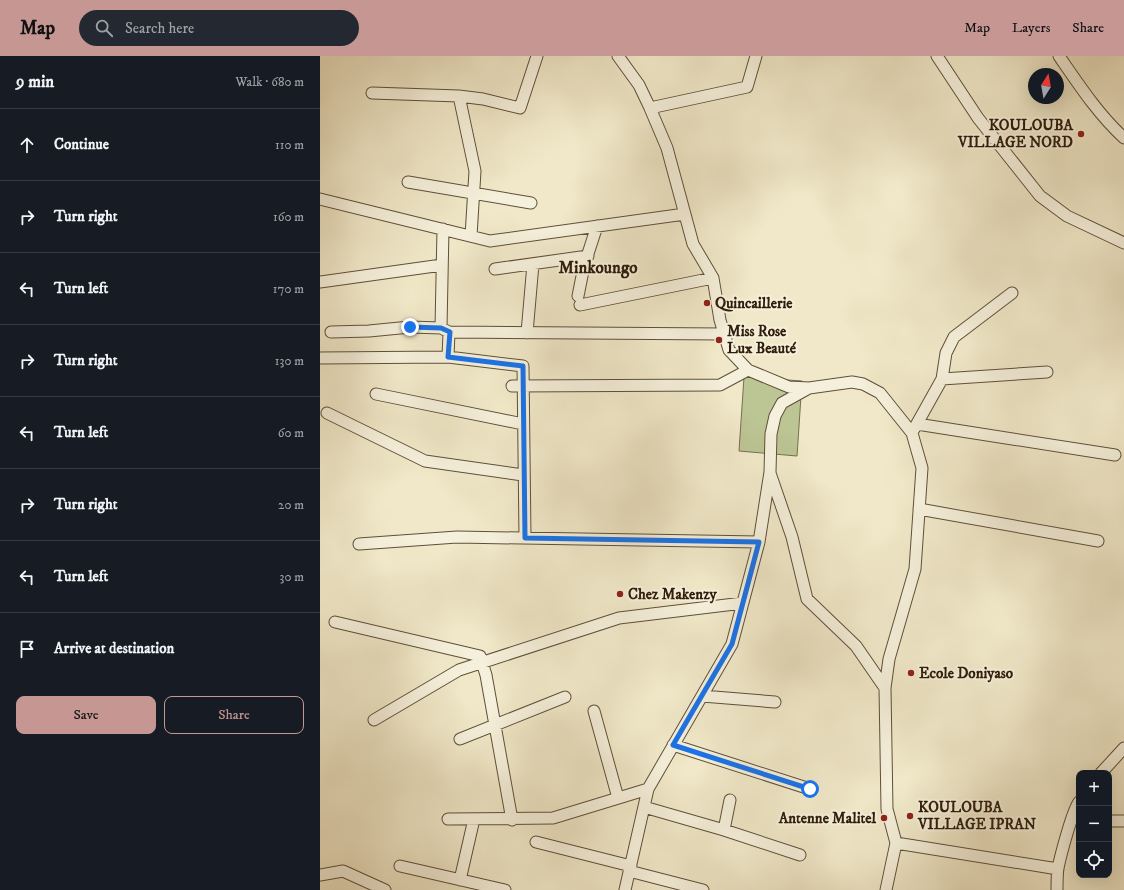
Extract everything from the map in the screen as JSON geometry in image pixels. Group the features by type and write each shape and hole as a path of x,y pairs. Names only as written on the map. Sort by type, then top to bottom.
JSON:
{"street":[{"path":"372,93 460,96 483,99 520,108 537,56"},
{"path":"618,56 639,85 667,148 693,244 713,278 728,350 748,370 789,387 809,388 852,382 863,384 880,392 915,428 922,468 915,569 889,658 885,688 887,809 896,843 886,890"},
{"path":"650,108 747,87 756,56"},
{"path":"937,56 978,118 1040,196 1068,216 1124,243"},
{"path":"1059,56 1085,94 1110,125 1124,138"},
{"path":"460,96 475,171 471,236"},
{"path":"408,182 531,203"},
{"path":"320,199 490,241 684,214"},
{"path":"597,226 588,256 579,300 713,278"},
{"path":"443,229 442,265 445,330 448,357"},
{"path":"495,269 588,256"},
{"path":"527,333 533,264"},
{"path":"320,282 442,265"},
{"path":"915,428 942,379 946,353 954,337 1012,293"},
{"path":"331,332 369,331 410,327 445,330 527,333 724,334"},
{"path":"320,358 448,357 523,366 518,386 523,424 525,538"},
{"path":"518,386 720,385 748,370"},
{"path":"942,379 1047,372"},
{"path":"625,890 648,789 732,644 759,542 770,472 771,434 775,416 782,403 809,388"},
{"path":"376,394 523,424"},
{"path":"327,412 425,461 523,475"},
{"path":"915,428 1115,455"},
{"path":"770,472 792,537 807,599 856,646 885,688"},
{"path":"919,509 1098,541"},
{"path":"359,544 457,537 759,542"},
{"path":"374,720 460,670 619,618 743,602"},
{"path":"335,622 480,656 486,675 512,820"},
{"path":"702,696 775,702"},
{"path":"460,739 565,697"},
{"path":"594,711 618,798"},
{"path":"673,745 810,789"},
{"path":"1104,770 1124,748"},
{"path":"448,819 512,820 553,818 648,789"},
{"path":"724,830 730,800"},
{"path":"1057,890 1058,869 1075,821 1076,806"},
{"path":"644,807 724,830 800,855"},
{"path":"460,880 474,819"},
{"path":"1112,822 1124,822"},
{"path":"536,842 703,890"},
{"path":"896,843 1058,869"},
{"path":"400,866 460,880 485,888 505,890"},
{"path":"320,875 343,871 385,890"}],"green space":[{"path":"744,377 802,381 797,456 739,451"}],"place":[{"name":"KOULOUBA VILLAGE NORD","path":"1081,134"},
{"name":"Quincaillerie","path":"707,303"},
{"name":"Miss Rose Lux Beauté","path":"719,340"},
{"name":"Chez Makenzy","path":"620,594"},
{"name":"Ecole Doniyaso","path":"911,673"},
{"name":"KOULOUBA VILLAGE IPRAN","path":"910,816"},
{"name":"Antenne Malitel","path":"884,818"}],"district":[{"name":"Minkoungo","path":"598,268"}],"route":[{"path":"410,327 441,328 450,332 448,357 523,366 523,475 525,538 759,542 732,644 673,745 810,789"}]}
